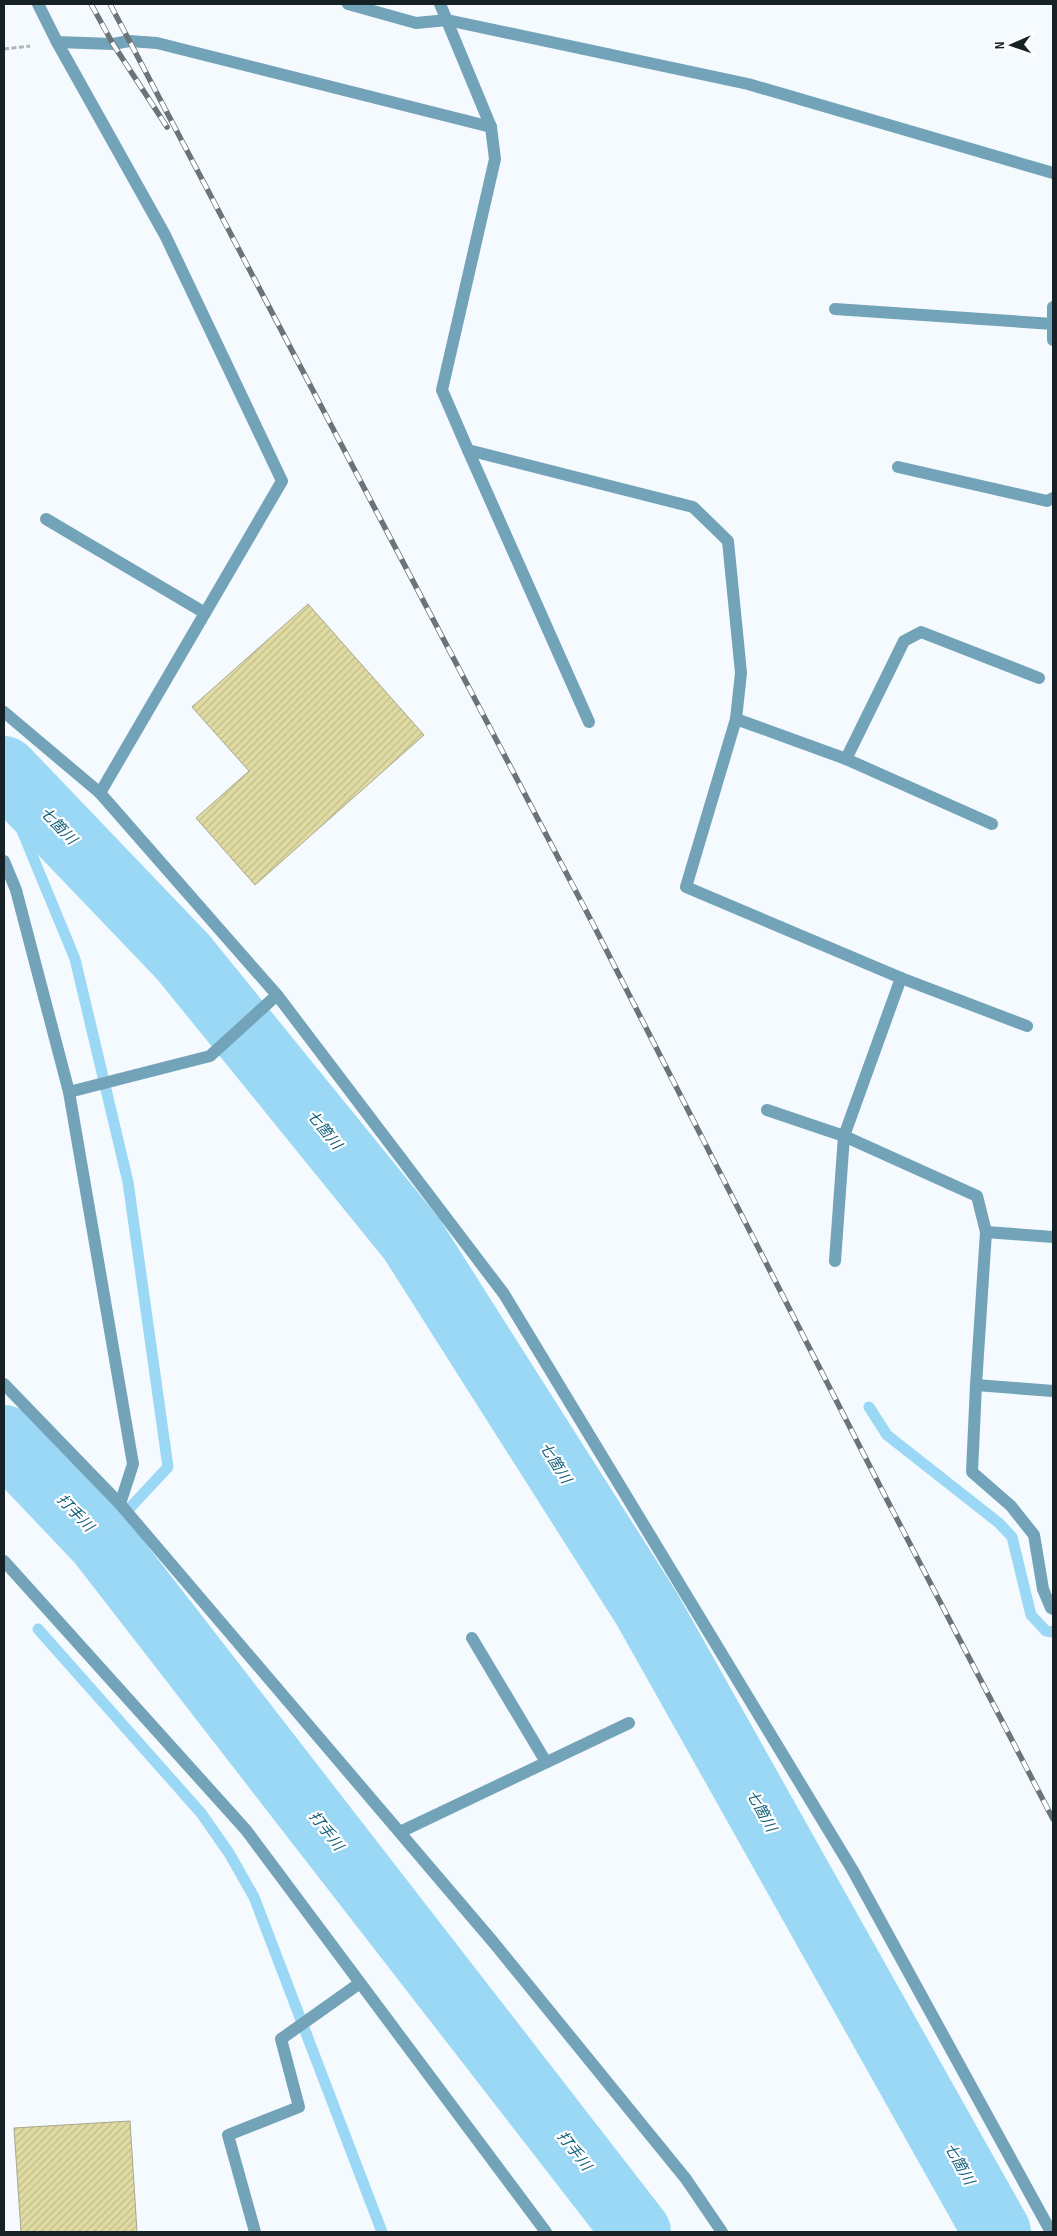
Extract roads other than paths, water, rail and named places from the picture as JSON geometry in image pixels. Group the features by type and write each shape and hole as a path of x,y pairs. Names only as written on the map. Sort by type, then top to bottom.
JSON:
{"street":[{"path":"38,4 57,42 165,235 282,481 100,793"},
{"path":"348,4 416,23 447,20 748,84 1053,173"},
{"path":"440,4 491,127 496,159 442,390 589,722"},
{"path":"57,42 112,44 129,41 157,43 491,127"},
{"path":"1053,307 1053,340"},
{"path":"835,309 1053,324"},
{"path":"468,450 693,507 728,541 741,673 736,719 686,887 901,978 1027,1026"},
{"path":"898,468 1047,502 1053,498"},
{"path":"46,519 205,613"},
{"path":"846,759 904,641 921,632 1039,678"},
{"path":"4,712 100,793 277,995 504,1294 852,1869 1051,2232"},
{"path":"736,719 846,759 992,824"},
{"path":"4,861 16,890 69,1092 132,1464 120,1504"},
{"path":"835,1261 844,1136 901,978"},
{"path":"69,1092 210,1056 277,995"},
{"path":"767,1110 844,1136 977,1196 986,1232 972,1472 1011,1506 1034,1535 1043,1589 1053,1609"},
{"path":"986,1232 1053,1237"},
{"path":"4,1384 120,1504 400,1832 686,2179 722,2232"},
{"path":"976,1385 1053,1391"},
{"path":"4,1561 9,1574 246,1830 546,2232"},
{"path":"472,1638 546,1762"},
{"path":"400,1832 629,1723"},
{"path":"255,2232 228,2135 298,2107 281,2039 360,1983"}],"waterway":[{"name":"七箇川","path":"4,770 183,957 412,1239 647,1609 997,2232"},
{"path":"4,787 75,959 128,1182 168,1467 100,1540"},
{"path":"869,1407 887,1435 999,1523 1012,1537 1031,1615 1046,1631 1053,1632"},
{"name":"打手川","path":"4,1439 100,1540 637,2232"},
{"path":"38,1629 201,1813 229,1853 254,1897 382,2232"}],"railway":[{"path":"91,4 113,44 167,127"},
{"path":"110,4 593,924 885,1496 1053,1819"}]}
